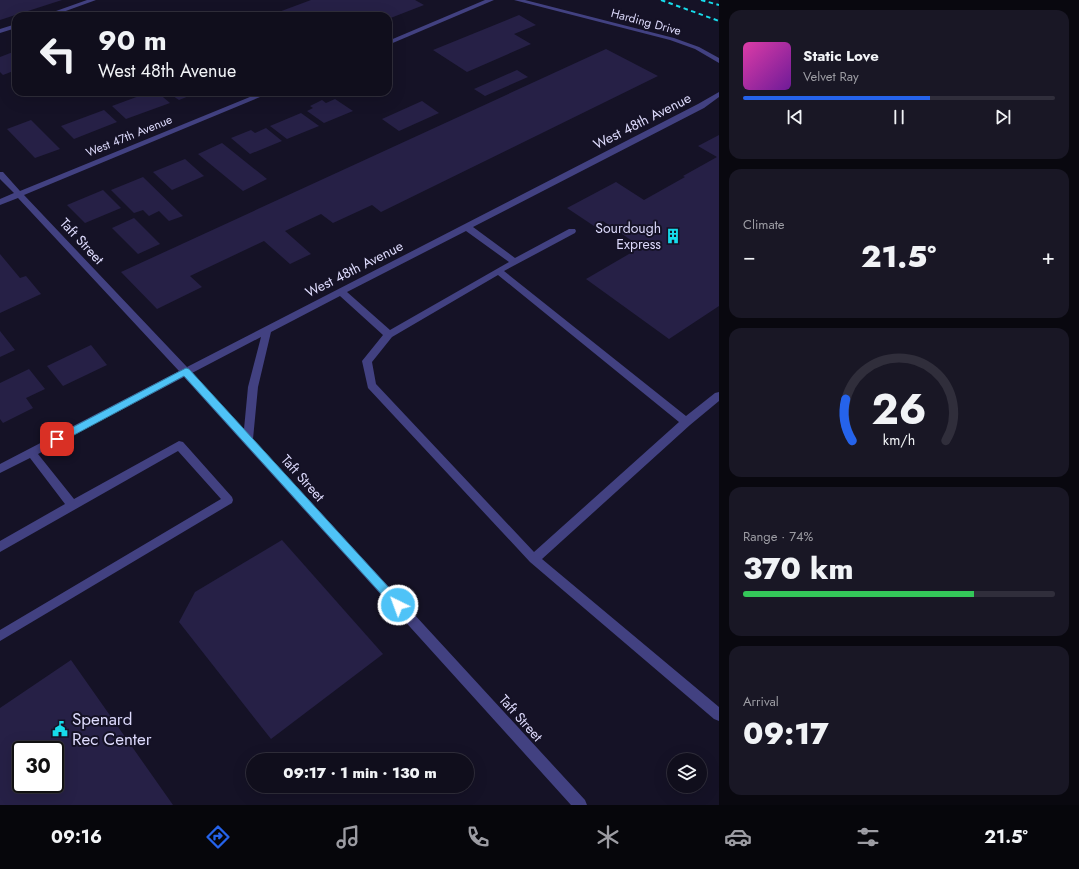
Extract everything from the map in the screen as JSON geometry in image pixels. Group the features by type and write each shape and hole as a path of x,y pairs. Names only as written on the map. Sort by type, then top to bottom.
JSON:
{"street":[{"path":"58,12 93,0"},
{"path":"392,41 491,0"},
{"name":"Harding Drive","path":"517,0 672,39 697,48 719,61"},
{"path":"0,31 12,27"},
{"name":"West 48th Avenue","path":"0,469 701,106 719,94"},
{"name":"West 47th Avenue","path":"0,202 258,96"},
{"name":"Taft Street","path":"0,174 18,195 186,372 580,805"},
{"path":"467,227 515,262"},
{"path":"572,231 498,271 389,335 367,361 371,386 534,559 719,715"},
{"path":"498,271 686,422"},
{"path":"341,292 389,335"},
{"path":"248,440 253,387 267,330"},
{"path":"534,559 686,422 719,396"},
{"path":"0,547 179,445 228,500 0,636"},
{"path":"32,453 72,506"}],"building":[{"path":"0,0 62,0 25,12 12,12 12,16 0,20"},
{"path":"311,0 415,0 424,5 392,17 392,12 279,12"},
{"path":"519,15 536,25 514,34 531,44 467,72 433,50"},
{"path":"606,49 658,76 381,212 372,205 333,223 321,214 285,231 311,254 290,264 264,241 190,276 202,287 157,309 121,272"},
{"path":"12,52 12,72 3,75 0,72 0,57"},
{"path":"517,70 528,77 485,96 474,89"},
{"path":"139,96 162,96 170,103 126,119 112,106"},
{"path":"173,96 189,96 179,100"},
{"path":"335,99 353,111 324,123 307,111 313,108 310,106 322,100 326,103"},
{"path":"422,101 439,113 399,131 382,119"},
{"path":"104,110 117,122 74,139 61,126"},
{"path":"301,113 319,126 287,139 270,126"},
{"path":"31,120 60,149 35,158 7,129"},
{"path":"266,128 282,141 250,154 231,138 251,130 255,133"},
{"name":"Sourdough Express","path":"719,135 719,306 669,339 586,279 641,247 603,221 594,226 567,208 616,182 644,200 717,157 698,146"},
{"path":"222,143 267,179 243,191 198,154"},
{"path":"185,159 204,176 172,190 153,172"},
{"path":"143,177 183,216 169,221 159,211 149,216 143,210 134,213 111,190"},
{"path":"103,190 121,208 85,223 67,205"},
{"path":"134,218 160,244 138,254 112,228"},
{"path":"0,254 20,278 26,276 41,294 0,313"},
{"path":"0,331 15,350 0,357"},
{"path":"91,345 107,365 63,386 47,366"},
{"path":"29,369 45,389 26,398 33,408 3,423 0,419 0,383"},
{"path":"282,540 383,654 271,739 179,622 195,592"},
{"name":"Spenard Rec Center","path":"71,660 173,805 0,805 0,708"}],"railway":[{"path":"661,0 719,21"},
{"path":"701,0 719,5"}],"place":[{"name":"Sourdough Express","path":"673,236"},
{"name":"Spenard Rec Center","path":"60,729"}],"route":[{"path":"57,439 186,372 398,605"}]}
